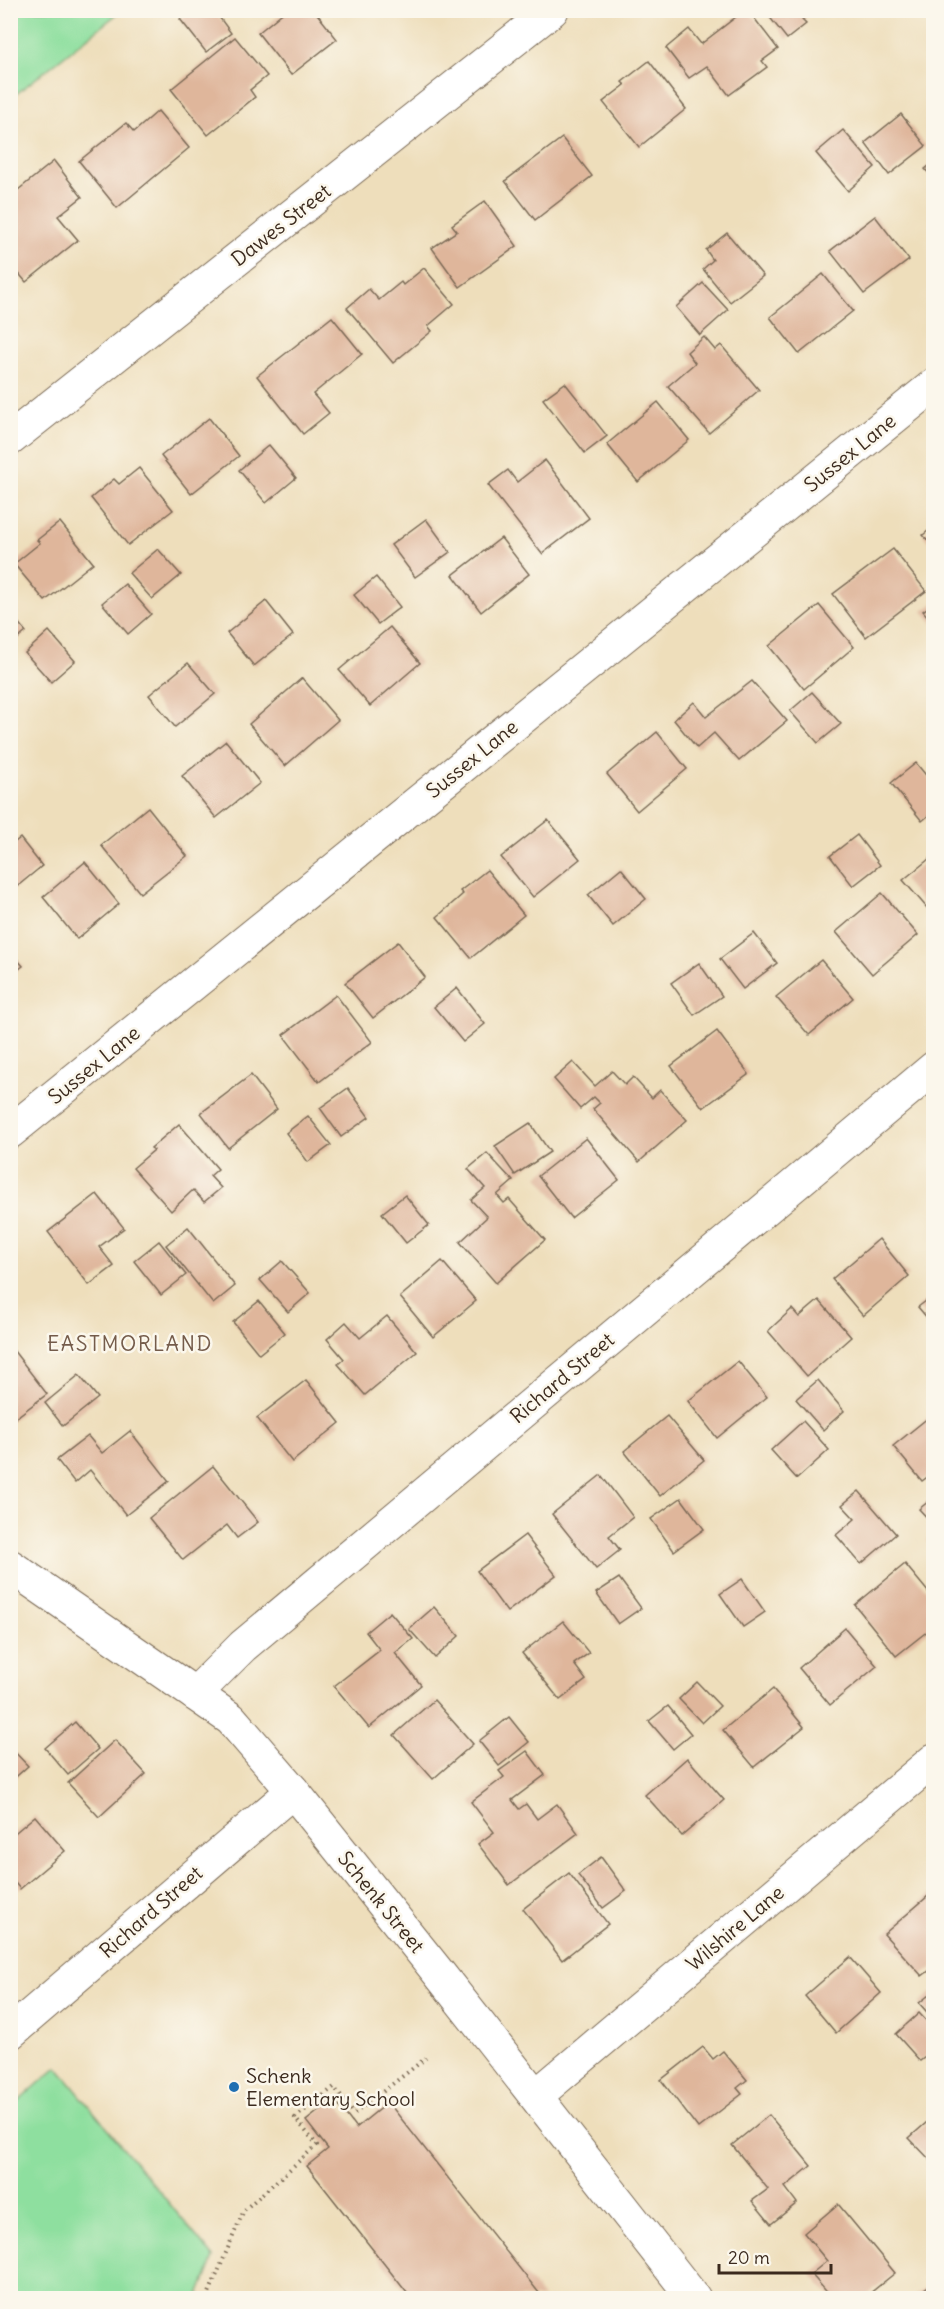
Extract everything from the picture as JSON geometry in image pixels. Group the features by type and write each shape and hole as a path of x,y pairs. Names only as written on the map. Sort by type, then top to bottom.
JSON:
{"street":[{"name":"Dawes Street","path":"10,439 552,10"},
{"name":"Sussex Lane","path":"10,1132 933,385"},
{"name":"Richard Street","path":"195,1694 243,1646 933,1068"},
{"name":"Schenk Street","path":"10,1566 231,1719 293,1791 694,2298"},
{"name":"Wilshire Lane","path":"536,2096 933,1760"},
{"name":"Richard Street","path":"10,2033 293,1791"}],"path":[{"path":"207,2298 244,2210 317,2145 295,2118 334,2087 354,2114 426,2058"}],"green space":[{"path":"11,10 121,10 121,11 11,98"},
{"path":"57,2067 214,2258 198,2298 11,2298 11,2108"}],"building":[{"path":"190,10 214,10 231,33 206,52 180,19"},
{"path":"286,10 314,10 337,39 291,75 258,33"},
{"path":"748,10 778,49 762,61 767,67 729,95 707,66 689,78 666,48 689,29 701,44"},
{"path":"764,10 814,10 802,20 806,24 787,39"},
{"path":"235,37 267,76 250,90 255,97 208,135 171,89"},
{"path":"649,61 686,109 639,147 603,102 625,85 622,82"},
{"path":"158,111 189,148 117,208 79,161 126,123 134,132"},
{"path":"901,114 926,146 889,175 865,143"},
{"path":"843,130 875,167 848,191 816,153"},
{"path":"562,138 592,176 535,220 505,181"},
{"path":"54,161 82,197 58,216 78,240 26,282 10,263 10,190 13,194"},
{"path":"934,162 934,179 925,169"},
{"path":"485,201 517,246 460,287 432,248 457,231 452,225"},
{"path":"875,216 909,260 864,294 830,251"},
{"path":"727,233 763,276 730,302 703,269 713,260 706,250"},
{"path":"424,268 454,304 428,326 432,331 393,363 347,308 369,289 379,300 401,282 403,285"},
{"path":"823,274 853,311 799,354 770,317"},
{"path":"703,283 728,310 700,335 676,307"},
{"path":"332,317 362,354 313,394 329,413 303,434 257,376"},
{"path":"704,337 715,350 721,345 759,390 709,433 668,386 695,363 687,352"},
{"path":"565,383 607,436 585,453 543,399"},
{"path":"658,402 689,440 638,482 607,444"},
{"path":"209,418 239,456 191,494 161,456"},
{"path":"269,445 296,478 266,503 239,470"},
{"path":"545,460 589,518 542,554 488,485 508,470 517,482"},
{"path":"139,468 173,510 128,545 91,498 114,479 119,484"},
{"path":"426,519 450,552 415,577 391,545"},
{"path":"60,522 93,563 45,601 14,564 40,543 37,540"},
{"path":"934,526 934,547 923,535"},
{"path":"501,538 529,574 481,612 453,575"},
{"path":"158,549 181,575 152,599 129,573"},
{"path":"893,549 926,591 866,637 833,594"},
{"path":"376,577 400,607 378,624 354,595"},
{"path":"125,584 151,614 128,634 102,603"},
{"path":"266,601 293,635 254,666 227,633"},
{"path":"934,603 934,624 923,611"},
{"path":"819,605 854,647 804,689 769,646"},
{"path":"10,613 26,632 10,645"},
{"path":"390,627 420,663 370,706 339,670"},
{"path":"49,631 75,661 51,682 25,653"},
{"path":"188,663 215,694 175,727 149,695"},
{"path":"302,678 338,720 285,766 249,724"},
{"path":"752,681 787,721 739,761 714,733 697,748 674,720 694,702 706,717"},
{"path":"812,692 841,724 818,743 790,711"},
{"path":"657,732 687,769 637,811 607,774"},
{"path":"226,741 260,783 216,818 182,776"},
{"path":"916,763 934,785 934,811 922,821 891,783"},
{"path":"148,807 187,856 140,893 101,845"},
{"path":"548,820 580,859 533,897 501,857"},
{"path":"857,835 880,865 853,886 830,856"},
{"path":"20,838 42,866 14,889 10,885 10,846"},
{"path":"934,855 934,916 903,880"},
{"path":"85,862 119,904 77,939 43,897"},
{"path":"621,868 646,899 613,926 588,895"},
{"path":"487,870 524,915 471,958 437,917 463,894 460,891"},
{"path":"882,893 918,935 872,974 836,932"},
{"path":"754,933 777,963 743,989 720,959"},
{"path":"398,942 425,977 373,1018 345,983"},
{"path":"10,951 23,966 10,976"},
{"path":"821,960 853,998 809,1035 776,997"},
{"path":"699,963 722,996 694,1015 671,983"},
{"path":"457,988 485,1024 463,1042 434,1007"},
{"path":"336,995 372,1042 319,1082 283,1035"},
{"path":"717,1031 749,1074 703,1108 671,1066"},
{"path":"573,1062 595,1086 612,1071 625,1085 633,1077 652,1098 660,1090 687,1120 639,1162 593,1109 600,1103 594,1097 580,1109 554,1079"},
{"path":"251,1075 277,1109 228,1148 201,1113"},
{"path":"348,1088 369,1117 341,1137 320,1108"},
{"path":"308,1116 331,1145 308,1162 286,1133"},
{"path":"530,1123 550,1152 515,1175 495,1146"},
{"path":"179,1124 218,1169 210,1176 221,1188 204,1202 193,1190 171,1211 133,1168 154,1150 151,1148"},
{"path":"586,1138 619,1180 571,1218 538,1176"},
{"path":"487,1153 513,1181 497,1195 504,1203 509,1199 545,1240 496,1283 460,1242 487,1217 471,1200 485,1188 468,1169"},
{"path":"97,1194 124,1228 99,1247 114,1266 89,1285 48,1232"},
{"path":"405,1195 429,1225 406,1243 382,1213"},
{"path":"188,1227 235,1286 213,1304 166,1245"},
{"path":"879,1239 909,1276 863,1316 832,1279"},
{"path":"159,1241 186,1275 161,1295 134,1261"},
{"path":"282,1261 310,1293 288,1312 260,1280"},
{"path":"442,1261 476,1301 433,1337 400,1297"},
{"path":"934,1295 934,1326 918,1307"},
{"path":"819,1300 851,1337 807,1376 768,1331 792,1309 799,1317"},
{"path":"259,1301 285,1333 259,1354 233,1322"},
{"path":"387,1316 417,1352 365,1395 338,1364 344,1359 327,1339 346,1322 360,1338"},
{"path":"10,1346 47,1394 10,1422"},
{"path":"738,1361 767,1397 717,1438 688,1401"},
{"path":"79,1375 98,1398 63,1426 45,1403"},
{"path":"306,1380 340,1423 292,1462 257,1418"},
{"path":"818,1380 844,1411 823,1430 796,1399"},
{"path":"667,1416 704,1460 660,1496 624,1451"},
{"path":"929,1417 934,1423 934,1472 922,1481 893,1446"},
{"path":"803,1421 829,1450 797,1479 771,1450"},
{"path":"130,1431 169,1481 126,1515 90,1470 75,1483 57,1460 88,1436 102,1453"},
{"path":"213,1466 258,1522 237,1538 227,1525 183,1560 149,1518"},
{"path":"601,1475 633,1517 609,1536 620,1550 596,1569 552,1514"},
{"path":"859,1491 896,1534 861,1564 836,1535 855,1519 842,1505"},
{"path":"934,1497 934,1525 919,1509"},
{"path":"681,1498 704,1529 674,1551 651,1519"},
{"path":"934,1534 934,1550 926,1540"},
{"path":"525,1535 556,1575 507,1612 477,1571"},
{"path":"905,1564 934,1599 934,1626 896,1656 855,1605"},
{"path":"619,1578 641,1608 618,1624 596,1593"},
{"path":"742,1579 765,1612 743,1627 720,1594"},
{"path":"434,1607 459,1636 435,1658 409,1629"},
{"path":"390,1612 413,1639 395,1653 421,1685 369,1728 334,1686 380,1650 366,1632"},
{"path":"563,1621 589,1653 574,1664 586,1680 560,1700 522,1653"},
{"path":"845,1628 877,1666 830,1705 799,1668"},
{"path":"697,1682 720,1706 702,1723 679,1699"},
{"path":"773,1689 804,1727 754,1767 723,1730"},
{"path":"434,1700 473,1744 433,1779 394,1735"},
{"path":"668,1706 691,1734 673,1749 649,1721"},
{"path":"509,1717 529,1742 499,1766 479,1741"},
{"path":"75,1722 98,1749 68,1775 45,1748"},
{"path":"115,1740 146,1774 99,1817 68,1783"},
{"path":"10,1747 28,1766 10,1782"},
{"path":"527,1751 545,1775 512,1800 519,1809 526,1804 537,1819 557,1804 578,1833 509,1885 478,1844 494,1832 471,1802 504,1777 499,1771"},
{"path":"687,1758 724,1800 682,1836 645,1795"},
{"path":"35,1816 65,1851 20,1889 10,1877 10,1837"},
{"path":"601,1857 626,1891 603,1908 578,1875"},
{"path":"569,1873 608,1924 562,1960 523,1909"},
{"path":"934,1891 934,1967 922,1976 884,1934"},
{"path":"850,1957 881,1993 836,2033 805,1996"},
{"path":"934,1991 934,2020 919,2003"},
{"path":"919,2013 934,2029 934,2050 920,2061 896,2034"},
{"path":"703,2047 713,2059 723,2051 747,2080 737,2088 742,2094 698,2128 661,2080"},
{"path":"334,2099 356,2128 388,2102 543,2298 411,2298 307,2166 328,2149 306,2121"},
{"path":"769,2115 811,2166 785,2187 797,2203 771,2224 752,2201 768,2189 732,2145"},
{"path":"934,2116 934,2164 909,2138"},
{"path":"838,2204 895,2273 864,2298 832,2298 811,2274 827,2261 804,2233"},
{"path":"934,2282 934,2298 913,2297"}],"place":[{"name":"Schenk Elementary School","path":"234,2087"}],"district":[{"name":"EASTMORLAND","path":"130,1344"}]}
